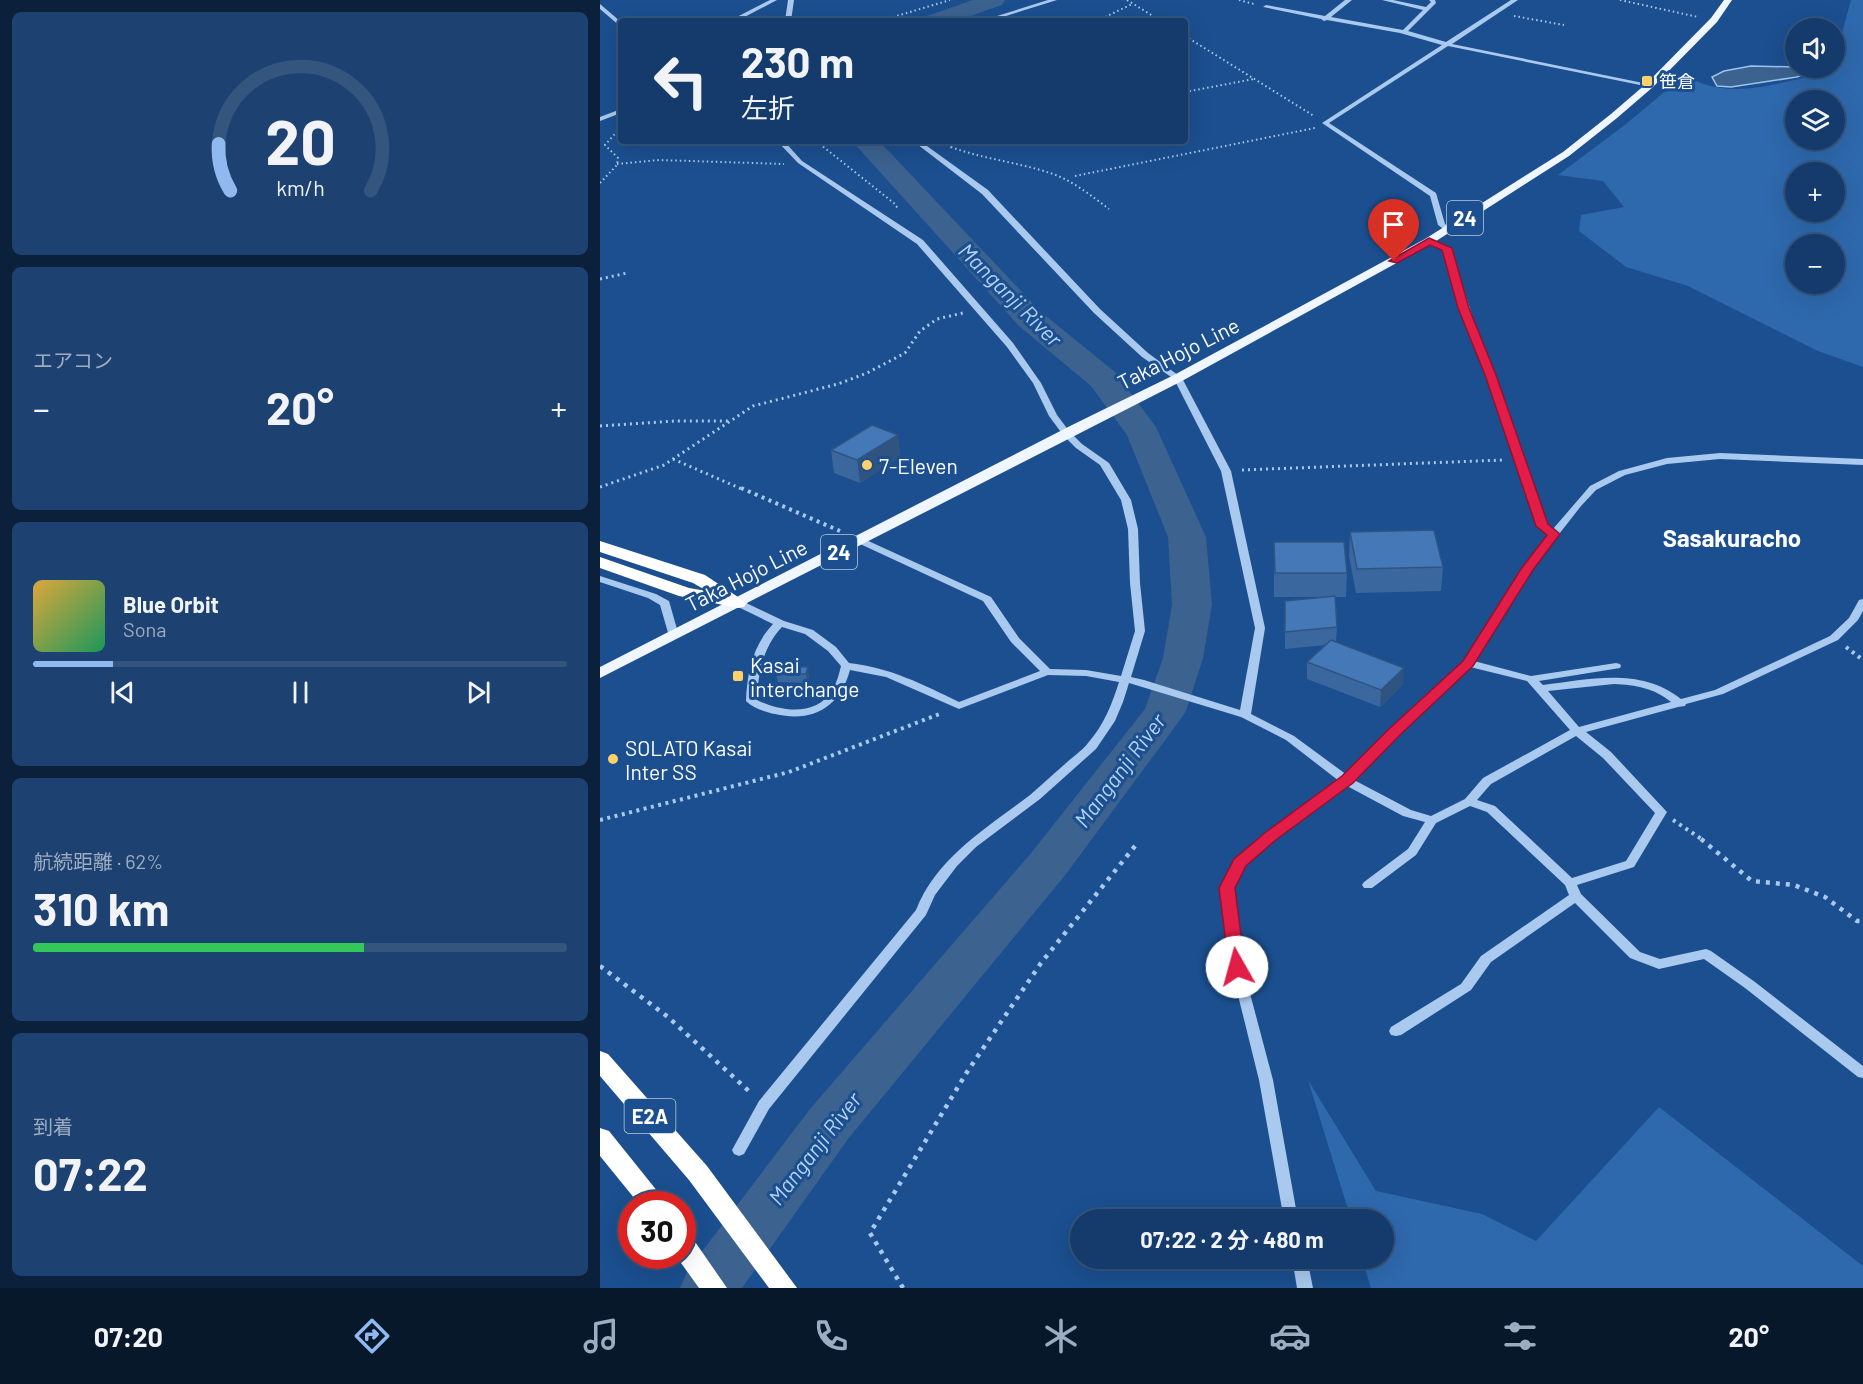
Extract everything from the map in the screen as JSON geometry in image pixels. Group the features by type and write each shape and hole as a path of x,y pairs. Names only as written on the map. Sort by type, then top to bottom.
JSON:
{"highway":[{"path":"600,546 699,579 738,603"},
{"path":"600,562 685,592 738,603"},
{"name":"E2A","path":"600,1060 698,1173 784,1288"},
{"name":"E2A","path":"600,1138 643,1191"},
{"path":"696,1263 714,1288"}],"main road":[{"name":"Taka Hojo Line","path":"600,673 1178,378 1429,241 1566,154 1650,85 1714,20 1728,0"}],"street":[{"path":"739,18 774,0"},
{"path":"788,18 791,0"},
{"path":"994,18 1054,0"},
{"path":"1324,19 1349,0"},
{"path":"1385,0 1427,9"},
{"path":"1404,32 1434,2 1432,0"},
{"path":"1448,228 1442,225 1433,195 1326,124 1515,0"},
{"path":"600,6 618,22"},
{"path":"1266,7 1404,32 1445,44 1650,85"},
{"path":"600,118 618,112"},
{"path":"739,1150 764,1105 921,912 929,894 953,863 972,844 1036,796 1092,746 1118,702 1140,631 1133,530 1126,500 1104,463 1079,446 1071,431 1053,416 1037,382 1010,345 920,242 800,162 783,144"},
{"path":"920,144 985,192 1097,311 1145,355 1178,378 1226,471 1260,628 1245,715"},
{"path":"1429,241 1447,248 1464,308 1543,526 1554,534"},
{"path":"1289,1209 1266,1080 1237,967 1227,888 1240,862 1272,835 1348,780 1394,732 1468,663 1527,569 1593,488 1622,473 1667,461 1720,456 1863,462"},
{"path":"861,541 987,599 1015,640 1047,672"},
{"path":"600,579 652,596 665,603 674,636"},
{"path":"1368,885 1412,852 1432,820 1468,802 1487,782 1577,731 1719,692 1833,638 1853,620 1863,602"},
{"path":"738,603 780,623 809,632 832,649 846,666 869,667 959,706 1047,672 1063,671 1140,682 1245,715 1290,738 1357,788 1407,813 1432,820"},
{"path":"780,623 767,634 752,679 751,701 763,709 780,713 807,713 822,705 837,692 846,666"},
{"path":"1468,663 1531,679 1616,666"},
{"path":"1531,679 1577,731 1607,754 1661,812 1630,864 1570,883"},
{"path":"1540,689 1623,679 1662,690 1681,704"},
{"path":"1468,802 1491,808 1570,883 1576,896 1635,955 1659,964 1706,954 1750,985 1863,1073"},
{"path":"1396,1031 1466,987 1486,959 1576,896"},
{"path":"1301,1269 1305,1288"}],"path":[{"path":"890,18 950,0"},
{"path":"1127,0 1156,18"},
{"path":"1620,0 1714,20"},
{"path":"1103,18 1132,4"},
{"path":"1496,12 1564,25"},
{"path":"1188,38 1326,124"},
{"path":"1188,91 1255,79"},
{"path":"1075,176 1326,124"},
{"path":"600,183 617,164 618,158 605,145 618,130"},
{"path":"820,144 895,204 899,210 897,218 888,221"},
{"path":"954,144 951,147 969,154 1052,173 1095,198 1109,209"},
{"path":"617,164 658,160 753,165 800,162"},
{"path":"600,279 627,273"},
{"path":"600,487 664,465 753,406 838,384 867,373 905,353 920,331 938,319 978,309"},
{"path":"600,426 729,421"},
{"path":"673,459 861,541"},
{"path":"1226,471 1520,459"},
{"path":"1833,638 1863,660"},
{"path":"600,820 789,772 959,706"},
{"path":"1661,812 1698,836 1752,881 1794,885 1825,897 1857,921 1863,921"},
{"path":"903,1288 870,1233 967,1072 1041,963 1135,846"},
{"path":"600,966 668,1017 764,1105"}],"shaded area":[{"path":"1851,0 1863,0 1863,367 1818,351 1688,286 1626,267 1579,231 1581,215 1624,207 1603,181 1558,175 1663,93 1692,79 1706,85 1735,89 1801,78 1845,78 1845,22"},
{"path":"1751,66 1785,67 1785,78 1790,78 1731,87 1717,86 1712,77 1724,71"},
{"path":"1308,1080 1376,1191 1482,1214 1536,1241 1659,1107 1863,1266 1863,1288 1371,1288 1365,1269 1394,1269 1394,1209 1348,1209"}],"building":[{"path":"872,425 898,435 857,460 831,450"},
{"path":"1434,530 1443,567 1357,569 1350,532"},
{"path":"1274,542 1344,542 1347,573 1275,573"},
{"path":"1335,596 1337,627 1285,632 1285,601"},
{"path":"1331,640 1404,668 1381,690 1307,662"},
{"path":"779,666 808,667 806,674 776,674"}],"waterway":[{"name":"Manganji River","path":"943,18 994,0"},
{"name":"Manganji River","path":"709,1288 829,1124 1049,863 1165,711 1183,658 1192,605 1187,537 1144,434 1103,379 1030,319 868,144"}],"place":[{"name":"笹倉","path":"1647,81"},
{"name":"7-Eleven","path":"867,465"},
{"name":"Kasai interchange","path":"738,676"},
{"name":"SOLATO Kasai Inter SS","path":"613,759"}],"district":[{"name":"Sasakuracho","path":"1732,537"}],"route":[{"path":"1237,967 1227,888 1240,862 1272,835 1348,780 1394,732 1468,663 1527,569 1554,534 1543,526 1464,308 1447,248 1429,241 1394,261"}]}
